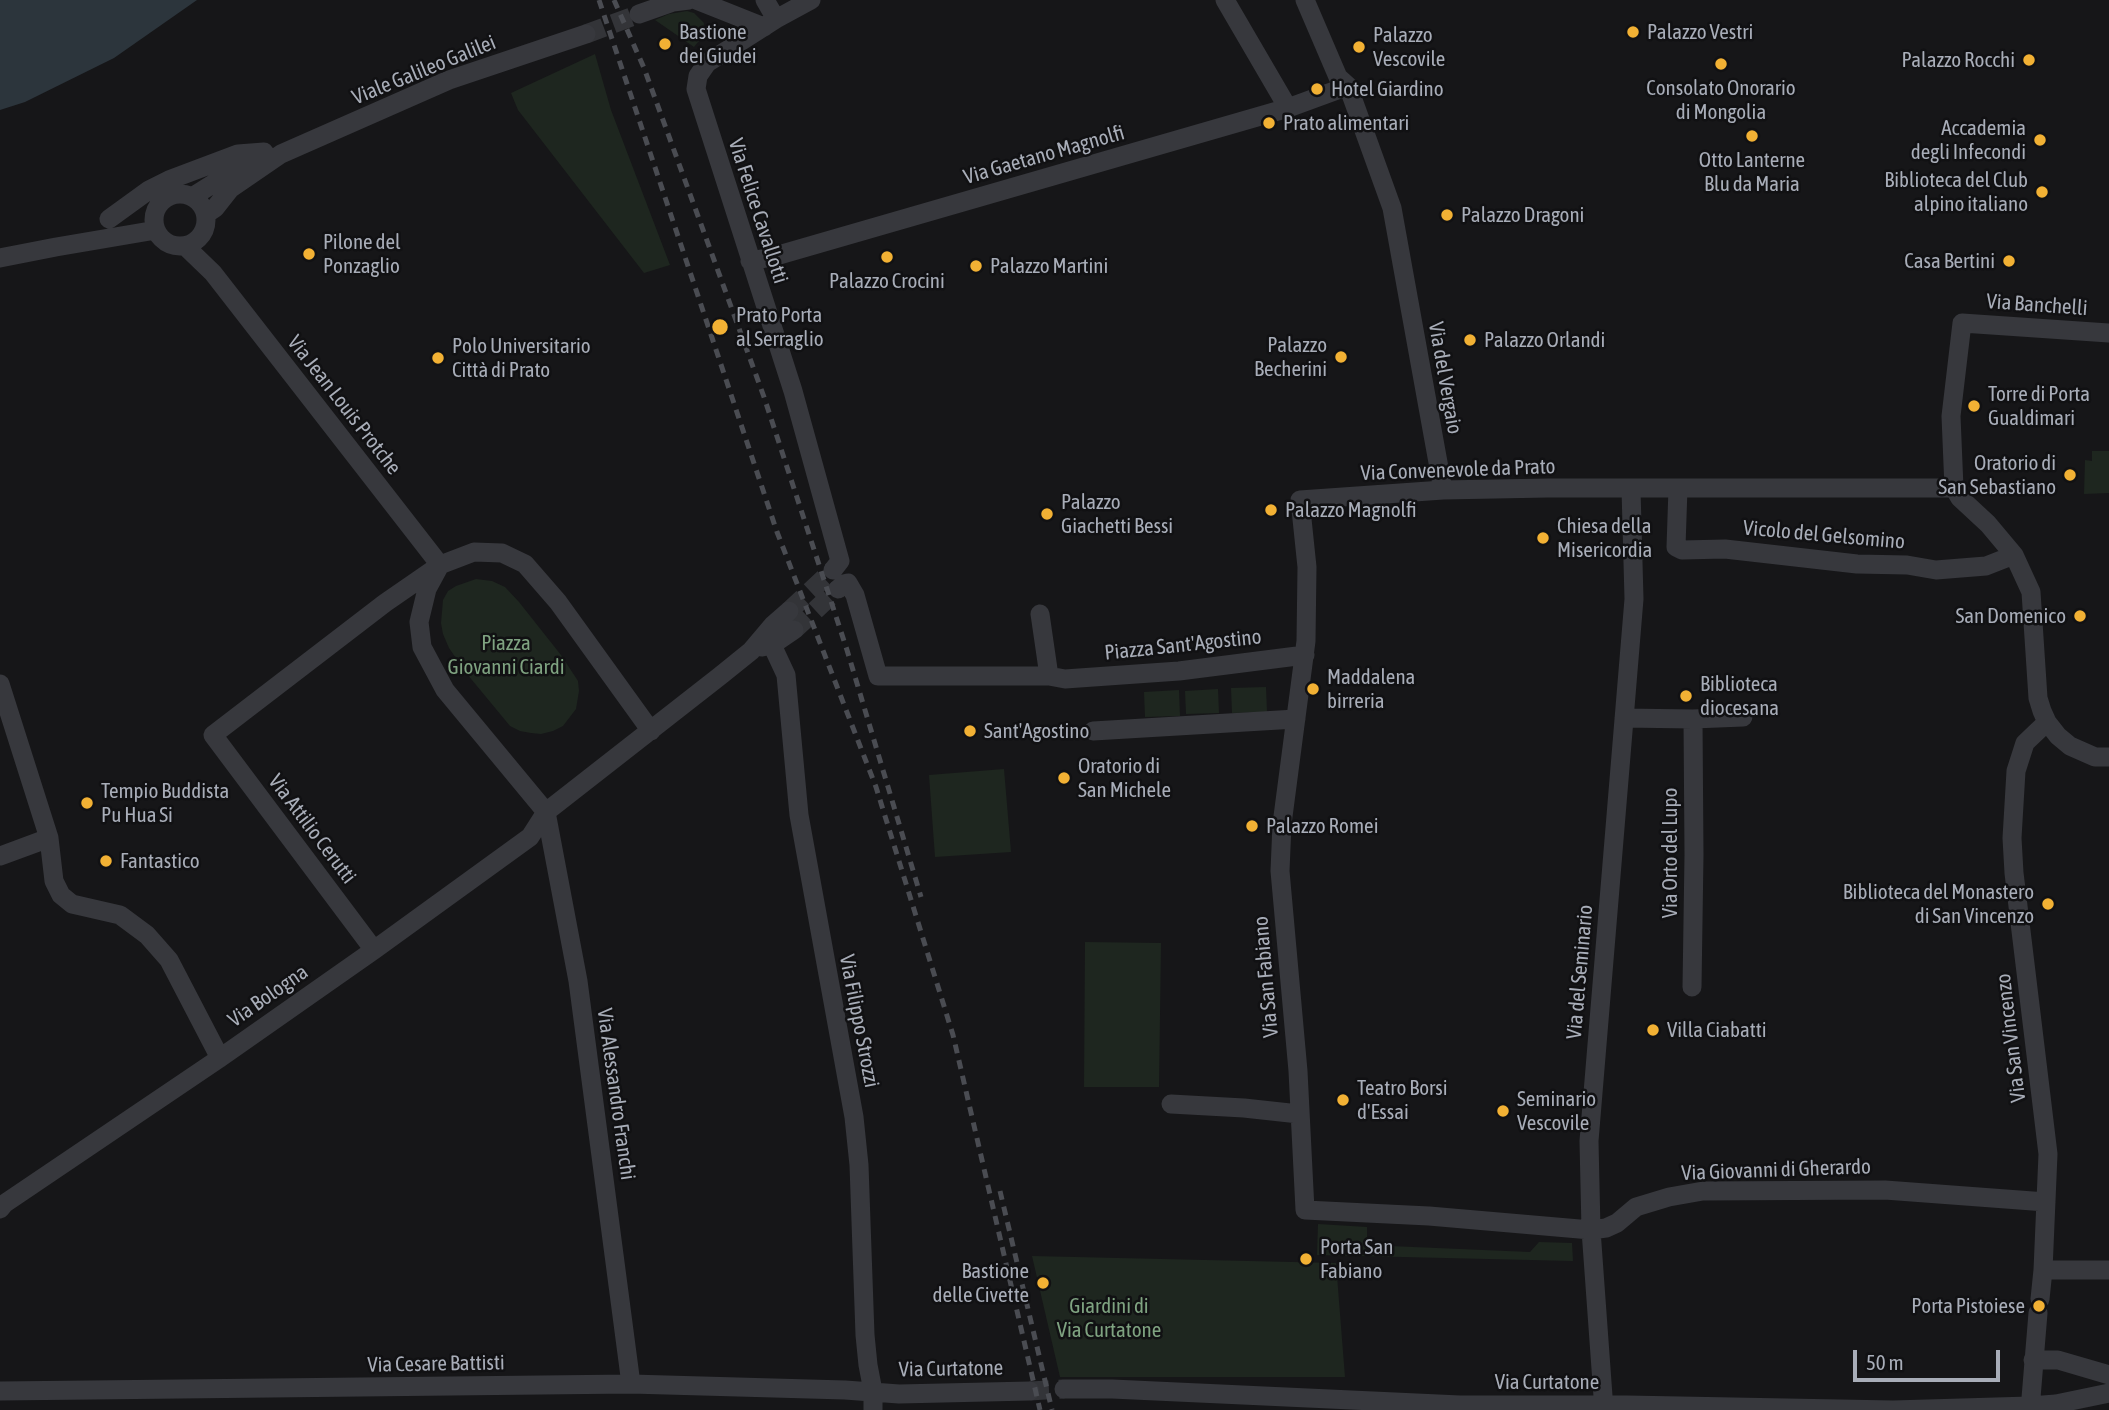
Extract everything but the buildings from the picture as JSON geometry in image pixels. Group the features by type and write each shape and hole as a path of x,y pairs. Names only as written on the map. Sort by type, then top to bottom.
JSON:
{"street":[{"path":"639,14 673,2 689,0"},
{"path":"696,0 770,23 765,0"},
{"name":"Via Felice Cavallotti","path":"810,0 707,63 698,76 696,89 793,391 836,566"},
{"path":"1225,0 1288,108"},
{"name":"Via del Vergaio","path":"1305,0 1338,77 1348,86 1392,208 1443,490"},
{"name":"Viale Galileo Galilei","path":"273,153 449,80 586,34"},
{"name":"Via Gaetano Magnolfi","path":"750,261 772,257 1288,108 1348,86"},
{"path":"192,197 238,167 273,153"},
{"path":"56,247 109,219 149,190 169,180 238,154 273,153"},
{"path":"213,273 204,223 198,201 186,195 174,195 160,203 157,209 154,222 163,240 173,246 185,246 195,242 204,223 230,189 273,153"},
{"path":"109,219 157,209"},
{"path":"0,258 156,230"},
{"name":"Via Jean Louis Protche","path":"185,246 213,273 440,565"},
{"name":"Via Banchelli","path":"1954,488 1951,416 1962,323 2109,333"},
{"path":"1683,488 1954,488 1960,498 1988,524 2014,555 2031,592 2038,698 2047,722 2070,746 2095,757 2109,757"},
{"name":"Via Convenevole da Prato","path":"1306,648 1307,567 1300,500 1443,490 1683,488"},
{"name":"Vicolo del Gelsomino","path":"1683,488 1676,547 1682,550 1725,549 1857,564 1907,565 1936,570 1986,566 2014,555"},
{"name":"Via del Seminario","path":"1603,1407 1591,1230 1589,1141 1633,599 1624,489"},
{"path":"650,732 558,602 525,564 502,553 474,552 440,565 427,589 419,622 422,647 445,690 547,812 650,732 751,650 792,621 772,645 751,650"},
{"name":"Via Attilio Cerutti","path":"374,950 213,735 385,603 440,565"},
{"name":"Piazza Sant'Agostino","path":"843,586 855,595 878,676 1057,677 1179,671 1306,648"},
{"path":"1040,614 1057,677"},
{"name":"Via Filippo Strozzi","path":"772,645 786,675 799,815 854,1117 859,1166 865,1335 873,1400"},
{"path":"1093,731 1296,719 1306,648"},
{"path":"0,684 49,838 54,881 61,895 72,904 120,915 147,934 169,960 220,1058"},
{"path":"1624,718 1743,718"},
{"name":"Via San Fabiano","path":"1296,719 1282,824 1280,871 1298,1071 1305,1210"},
{"name":"Via Orto del Lupo","path":"1692,987 1693,719"},
{"name":"Via San Vincenzo","path":"2030,1408 2043,1270 2048,1154 2012,838 2016,771 2025,743 2047,722"},
{"name":"Via Bologna","path":"1,1204 220,1058 374,950 530,837 547,812"},
{"name":"Via Alessandro Franchi","path":"547,812 578,981 631,1384"},
{"path":"0,856 49,838"},
{"path":"1171,1104 1299,1114"},
{"name":"Via Giovanni di Gherardo","path":"1305,1210 1429,1216 1591,1230 1617,1223 1636,1207 1703,1191 1885,1190 2046,1202"},
{"path":"2043,1270 2109,1270"},
{"path":"2034,1360 2058,1360 2109,1376"},
{"name":"Via Cesare Battisti","path":"0,1391 631,1384 873,1400"},
{"name":"Via Curtatone","path":"1064,1389 1112,1389 1345,1405 1893,1410 2030,1408 2109,1393"},
{"name":"Via Curtatone","path":"873,1400 899,1394 1030,1391"}],"green space":[{"path":"687,11 694,13 704,23 703,36 694,47 655,20"},
{"path":"595,54 611,110 670,265 644,273 518,110 511,93"},
{"path":"2092,451 2109,451 2109,493 2084,494 2085,460 2092,461"},
{"name":"Piazza Giovanni Ciardi","path":"476,579 492,581 505,587 561,655 578,681 576,709 563,726 541,734 520,731 510,726 449,648 441,623 443,600 448,591"},
{"path":"1266,687 1267,712 1232,713 1231,688"},
{"path":"1218,689 1219,713 1186,714 1185,691"},
{"path":"1179,690 1180,716 1145,717 1144,692"},
{"path":"1004,769 1011,852 935,857 929,775"},
{"path":"1085,942 1161,943 1159,1087 1084,1087"},
{"path":"1318,1224 1367,1227 1367,1245 1530,1252 1539,1242 1572,1243 1573,1261 1317,1255"},
{"name":"Giardini di Via Curtatone","path":"1032,1256 1336,1263 1345,1377 1060,1377"}],"shaded area":[{"path":"0,0 197,0 114,58 25,102 0,110"}],"tunnel":[{"path":"586,34 639,14"},
{"path":"789,611 833,570"},
{"path":"794,630 838,589"},
{"path":"1030,1391 1064,1389"}],"railway":[{"path":"599,0 777,532 876,787 953,1035 1040,1410"},
{"path":"614,0 644,68 764,397 847,650 921,897"},
{"path":"1000,1191 1052,1410"}],"place":[{"name":"Palazzo Vestri","path":"1633,32"},
{"name":"Bastione dei Giudei","path":"665,44"},
{"name":"Palazzo Vescovile","path":"1359,47"},
{"name":"Palazzo Rocchi","path":"2029,60"},
{"name":"Consolato Onorario di Mongolia","path":"1721,64"},
{"name":"Hotel Giardino","path":"1317,89"},
{"name":"Prato alimentari","path":"1269,123"},
{"name":"Otto Lanterne Blu da Maria","path":"1752,136"},
{"name":"Accademia degli Infecondi","path":"2040,140"},
{"name":"Biblioteca del Club alpino italiano","path":"2042,192"},
{"name":"Palazzo Dragoni","path":"1447,215"},
{"name":"Pilone del Ponzaglio","path":"309,254"},
{"name":"Palazzo Crocini","path":"887,257"},
{"name":"Casa Bertini","path":"2009,261"},
{"name":"Palazzo Martini","path":"976,266"},
{"name":"Prato Porta al Serraglio","path":"720,327"},
{"name":"Palazzo Orlandi","path":"1470,340"},
{"name":"Palazzo Becherini","path":"1341,357"},
{"name":"Polo Universitario Città di Prato","path":"438,358"},
{"name":"Torre di Porta Gualdimari","path":"1974,406"},
{"name":"Oratorio di San Sebastiano","path":"2070,475"},
{"name":"Palazzo Magnolfi","path":"1271,510"},
{"name":"Palazzo Giachetti Bessi","path":"1047,514"},
{"name":"Chiesa della Misericordia","path":"1543,538"},
{"name":"San Domenico","path":"2080,616"},
{"name":"Maddalena birreria","path":"1313,689"},
{"name":"Biblioteca diocesana","path":"1686,696"},
{"name":"Sant'Agostino","path":"970,731"},
{"name":"Oratorio di San Michele","path":"1064,778"},
{"name":"Tempio Buddista Pu Hua Si","path":"87,803"},
{"name":"Palazzo Romei","path":"1252,826"},
{"name":"Fantastico","path":"106,861"},
{"name":"Biblioteca del Monastero di San Vincenzo","path":"2048,904"},
{"name":"Villa Ciabatti","path":"1653,1030"},
{"name":"Teatro Borsi d'Essai","path":"1343,1100"},
{"name":"Seminario Vescovile","path":"1503,1111"},
{"name":"Porta San Fabiano","path":"1306,1259"},
{"name":"Bastione delle Civette","path":"1043,1283"},
{"name":"Porta Pistoiese","path":"2039,1306"}]}
